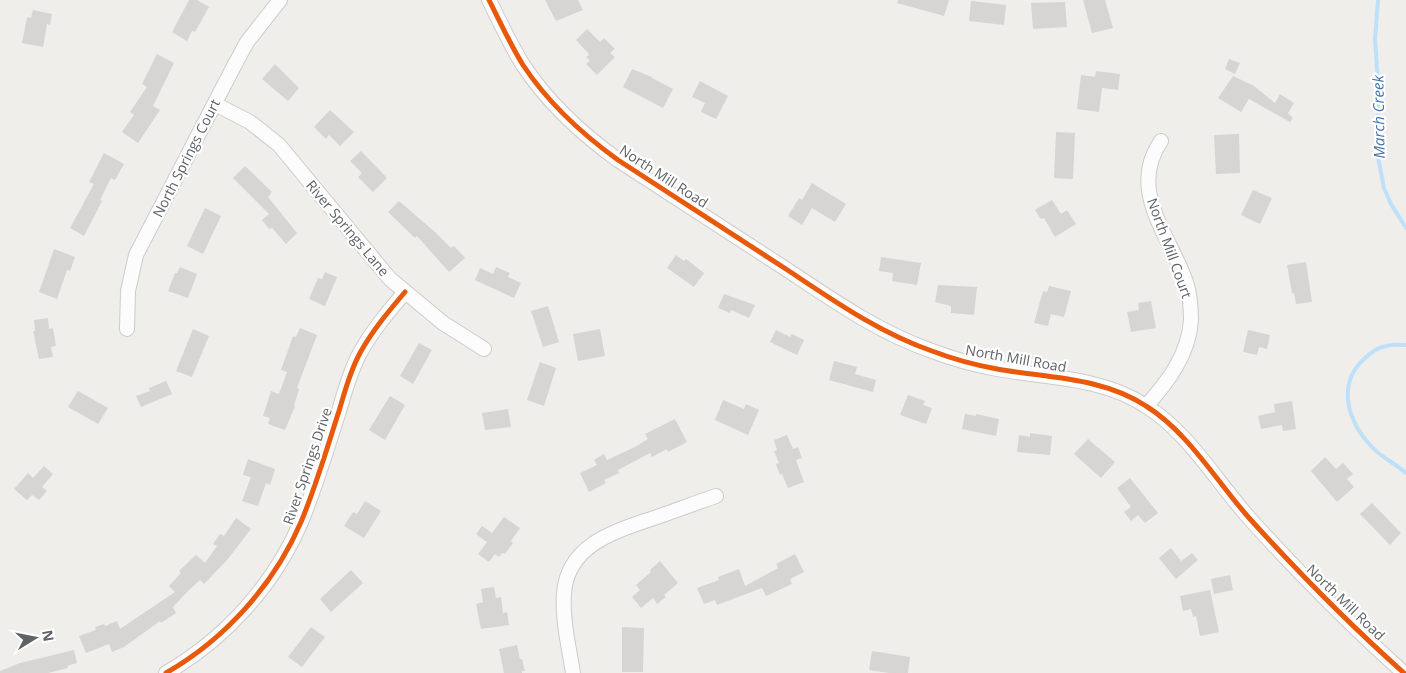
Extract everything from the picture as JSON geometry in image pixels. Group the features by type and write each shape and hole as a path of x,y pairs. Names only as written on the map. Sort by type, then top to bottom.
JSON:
{"street":[{"name":"North Springs Court","path":"127,329 128,292 136,255 248,42 280,0"},
{"name":"North Mill Road","path":"489,0 524,66 554,106 591,140 618,160 852,312 895,336 932,351 971,363 1107,387 1127,395 1163,418 1178,433 1249,518 1302,575 1404,673"},
{"name":"River Springs Lane","path":"215,104 250,122 279,145 390,279 443,323 484,349"},
{"name":"North Mill Court","path":"1146,406 1163,387 1177,366 1188,340 1191,321 1186,282 1159,225 1148,187 1150,163 1154,151 1161,141"},
{"name":"River Springs Drive","path":"166,673 201,650 222,632 246,609 276,569 300,524 350,375 359,354 379,322 404,292"},
{"path":"573,673 564,614 564,591 568,576 586,549 609,533 716,496"}],"building":[{"path":"189,0 197,0 209,7 195,32 192,31 187,41 172,32"},
{"path":"545,0 578,0 583,10 556,21"},
{"path":"898,0 949,0 944,16 897,3"},
{"path":"1083,0 1105,0 1113,28 1092,33"},
{"path":"971,1 1006,5 1004,25 969,21"},
{"path":"1065,2 1067,27 1033,29 1031,3"},
{"path":"33,10 52,14 50,25 47,24 43,47 22,43 27,17 31,18"},
{"path":"587,29 600,42 604,38 615,49 610,53 615,57 597,75 586,64 590,61 586,57 589,55 576,40"},
{"path":"157,54 174,63 153,106 160,110 138,143 122,132 134,115 130,112 147,87 142,84"},
{"path":"1229,59 1240,63 1235,74 1225,69"},
{"path":"275,64 299,88 288,101 262,79"},
{"path":"632,69 652,77 673,89 663,108 623,87"},
{"path":"1096,71 1120,74 1118,90 1102,88 1099,112 1077,109 1081,75 1095,77"},
{"path":"1233,76 1254,86 1275,103 1280,94 1294,103 1288,113 1293,118 1290,122 1249,99 1241,112 1218,98"},
{"path":"700,81 728,96 716,119 701,112 705,103 692,97"},
{"path":"330,110 354,132 340,146 329,135 326,139 314,127"},
{"path":"1056,132 1075,133 1073,179 1054,178"},
{"path":"1239,134 1240,173 1216,174 1214,135"},
{"path":"361,151 387,178 373,192 358,177 362,173 350,161"},
{"path":"104,153 124,164 115,180 111,178 100,200 102,201 84,236 70,228 94,184 89,182"},
{"path":"245,166 272,192 268,197 297,233 286,244 262,220 269,214 233,178"},
{"path":"812,183 846,204 835,222 812,208 802,225 788,216 799,198 802,200"},
{"path":"1253,190 1272,198 1260,224 1241,215"},
{"path":"1052,200 1061,214 1067,210 1076,224 1055,237 1044,218 1041,219 1035,210"},
{"path":"399,201 451,248 454,246 465,258 449,272 417,236 415,238 388,212"},
{"path":"205,208 221,216 203,254 187,246"},
{"path":"54,249 75,257 70,271 67,270 57,299 39,292"},
{"path":"676,255 684,261 686,259 704,273 694,287 667,268"},
{"path":"881,257 921,263 917,285 892,281 893,273 879,271"},
{"path":"1306,262 1312,302 1296,304 1287,265"},
{"path":"180,267 197,274 188,298 168,291 175,273 177,273"},
{"path":"496,267 510,273 508,277 521,283 514,298 475,280 480,268 493,274"},
{"path":"325,272 337,277 325,306 309,299 318,278 322,279"},
{"path":"938,285 977,287 974,315 951,313 951,306 935,302"},
{"path":"1049,286 1071,291 1064,317 1051,314 1048,326 1034,323 1043,291 1047,292"},
{"path":"724,294 755,305 749,318 731,310 730,313 718,308"},
{"path":"1151,301 1156,328 1131,332 1127,312 1139,310 1138,303"},
{"path":"548,306 559,342 543,347 531,311"},
{"path":"48,318 49,329 53,328 56,346 51,347 53,357 39,359 33,331 35,331 34,320"},
{"path":"300,328 317,335 297,388 299,389 295,406 285,430 268,424 270,418 263,416 271,391 279,394 287,372 281,370 293,336 296,337"},
{"path":"193,329 209,336 192,377 176,371"},
{"path":"600,329 605,356 578,361 573,334"},
{"path":"776,330 790,337 792,334 804,340 797,355 770,342"},
{"path":"1248,330 1270,335 1267,349 1259,347 1257,355 1243,352"},
{"path":"419,343 432,350 413,384 400,376"},
{"path":"834,361 857,367 855,374 876,380 873,392 829,380"},
{"path":"540,362 556,368 544,406 527,400"},
{"path":"166,381 172,394 141,407 136,396 150,391 149,388"},
{"path":"78,391 108,408 98,424 68,407"},
{"path":"908,395 925,401 923,405 932,408 926,424 900,415"},
{"path":"390,396 405,405 385,440 369,430"},
{"path":"723,400 744,409 746,404 759,410 748,435 715,420"},
{"path":"1292,401 1296,429 1283,431 1282,425 1261,429 1258,416 1275,412 1274,404"},
{"path":"508,409 511,427 485,430 482,413"},
{"path":"965,414 976,416 976,414 999,419 996,436 962,429"},
{"path":"675,419 687,442 668,452 667,449 652,457 650,453 618,470 619,473 604,480 606,483 589,492 580,473 597,465 594,460 604,454 607,460 635,447 648,439 645,434"},
{"path":"1030,433 1052,436 1050,455 1017,452 1019,435 1030,437"},
{"path":"787,435 793,449 798,447 802,458 796,460 804,482 788,488 782,474 780,475 776,464 779,463 774,451 777,450 774,440"},
{"path":"1088,439 1115,462 1101,478 1074,454"},
{"path":"1325,457 1336,469 1343,463 1353,474 1347,479 1354,487 1337,502 1311,471"},
{"path":"248,459 275,469 270,485 266,483 258,506 242,501 251,477 243,475"},
{"path":"44,466 53,474 42,487 47,491 39,500 32,495 27,500 14,489 28,473 33,478"},
{"path":"1130,478 1158,513 1145,523 1138,515 1131,521 1124,512 1131,507 1117,488"},
{"path":"365,501 381,511 364,538 344,526 353,512 357,514"},
{"path":"1372,503 1401,533 1390,545 1360,514"},
{"path":"504,517 520,528 505,554 502,553 499,557 495,554 489,562 478,554 487,542 476,534 482,526 492,533"},
{"path":"236,518 251,529 227,560 204,584 200,580 173,607 176,613 161,623 160,621 124,647 112,652 109,644 86,653 79,636 96,630 95,627 104,624 105,626 117,621 120,629 175,592 169,586 181,573 179,571 196,555 205,563 217,546 213,544 220,534 224,536"},
{"path":"1171,548 1181,561 1192,553 1198,560 1176,579 1159,558"},
{"path":"795,554 804,572 790,579 792,584 766,596 762,588 717,605 715,600 704,604 697,588 719,580 718,577 739,569 745,586 778,568 776,564"},
{"path":"660,561 678,583 657,604 653,598 641,608 632,597 640,590 636,585"},
{"path":"351,570 363,583 331,612 320,599"},
{"path":"1230,575 1233,590 1214,594 1211,579"},
{"path":"494,587 496,598 501,597 503,613 507,612 509,625 481,629 476,604 483,602 481,589"},
{"path":"1210,590 1219,632 1200,636 1196,616 1193,617 1191,609 1183,611 1180,596"},
{"path":"311,627 325,637 302,667 288,657"},
{"path":"622,627 644,628 643,672 622,672"},
{"path":"517,645 525,671 522,671 522,673 504,673 499,649"},
{"path":"74,650 77,663 67,666 68,668 48,673 0,673 0,671 20,663"},
{"path":"872,651 910,657 908,673 869,670"}],"waterway":[{"name":"March Creek","path":"1378,0 1375,39 1379,98 1377,152 1384,188 1391,204 1406,228"},
{"name":"March Creek","path":"1406,345 1394,345 1377,349 1364,359 1355,369 1350,380 1348,392 1348,403 1352,415 1364,437 1376,451 1406,473"}],"cycle path":[{"path":"489,0 509,41 533,79 566,117 591,140 618,160 840,305 894,335 940,354 964,362 1074,380 1111,389 1129,396 1161,417 1189,443 1238,505 1287,559 1344,617 1404,673"},
{"path":"166,673 188,659 228,627 262,588 277,567 301,522 356,360 375,329 405,292"}]}
